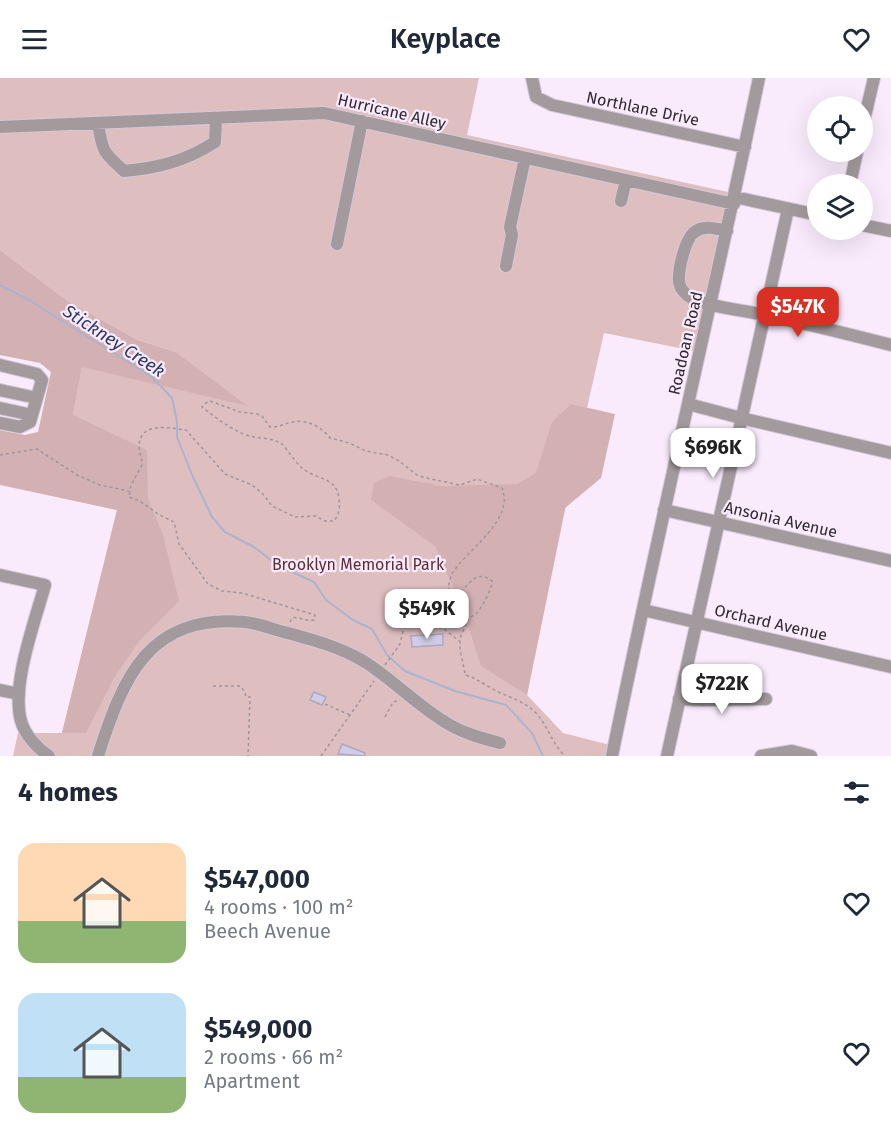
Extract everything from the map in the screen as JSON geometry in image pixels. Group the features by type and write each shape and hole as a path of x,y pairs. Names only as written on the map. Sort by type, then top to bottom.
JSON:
{"street":[{"name":"Northlane Drive","path":"532,78 536,97 552,105 745,147"},
{"name":"Roadoan Road","path":"612,756 709,304 728,231 759,78"},
{"path":"870,96 874,78"},
{"name":"Hurricane Alley","path":"0,127 324,112 627,180 807,213"},
{"path":"98,123 101,148 124,171 169,165 199,153 215,142 216,118"},
{"path":"337,244 362,121"},
{"path":"506,266 512,235 510,227 525,158"},
{"path":"621,201 627,180"},
{"path":"667,756 788,209"},
{"path":"873,227 891,231"},
{"path":"728,231 703,228 695,231 686,243 679,283 682,290 690,297 709,304 891,345"},
{"path":"0,364 38,374 42,380 30,422 20,427 0,423"},
{"path":"0,390 37,398"},
{"path":"688,404 891,453"},
{"path":"0,408 32,415"},
{"name":"Ansonia Avenue","path":"664,510 891,561"},
{"path":"0,575 45,585 24,662 19,694 21,720 38,748 49,756"},
{"name":"Orchard Avenue","path":"643,610 891,667"},
{"path":"98,756 114,708 128,677 149,651 169,635 189,625 218,621 248,622 334,646 382,669 444,722 464,732 500,743"},
{"path":"0,690 19,694"},
{"path":"679,699 766,699"},
{"path":"760,756 792,752 811,756"}],"path":[{"path":"292,626 290,622 292,618 310,621 314,620 315,615 242,593 222,591 208,584 179,544 174,522 140,501 129,497 131,485 142,465 140,439 146,431 154,427 186,430 225,474 252,485 272,506 295,517 315,516 325,521 334,521 338,516 340,505 338,490 333,484 313,476 301,467 283,445 272,440 246,435 224,424 202,407 204,404 210,401 240,412 257,414 262,416 270,428 292,422 311,424 324,430 330,438 366,451 388,455 417,475 460,485 477,479 502,488 505,497 501,512 486,537 451,576 448,588 454,596 459,595 470,580 482,576 492,581 493,587 486,595 477,614 468,618 460,641 465,675 527,704 537,714 552,741 565,756"},
{"path":"0,455 37,449 77,475 100,485 130,491"},
{"path":"321,756 400,644 404,627 443,628 460,641"},
{"path":"213,686 240,686 246,698 250,697 248,756"},
{"path":"385,717 393,702 412,697"},
{"path":"325,704 351,715"}],"green space":[{"name":"Brooklyn Memorial Park","path":"0,78 479,78 467,135 728,192 694,351 604,333 587,408 571,404 571,481 527,695 563,733 614,746 612,756 13,756 18,733 62,733 117,510 58,497 82,366 246,405 176,352 138,340 68,301 0,250"}],"shaded area":[{"path":"0,250 68,301 138,340 176,352 248,406 82,367 73,415 147,450 148,499 163,535 179,601 140,640 114,678 86,733 62,733 117,510 0,485 0,430 25,435 38,432 51,372 40,363 0,355"},
{"path":"571,404 615,414 601,478 565,508 527,695 481,666 463,610 435,546 371,500 374,483 390,476 441,486 517,484 536,473 552,422"}],"building":[{"path":"443,634 443,645 412,647 411,636"},
{"path":"314,692 326,697 322,705 310,700"},
{"path":"342,744 365,753 364,756 338,754"}],"waterway":[{"name":"Stickney Creek","path":"0,285 27,299 152,377 172,398 177,422 177,437 192,475 212,517 225,532 254,547 279,566 314,582 326,600 353,620 372,629 387,655 405,671 455,691 506,705 532,733 543,756"}]}
